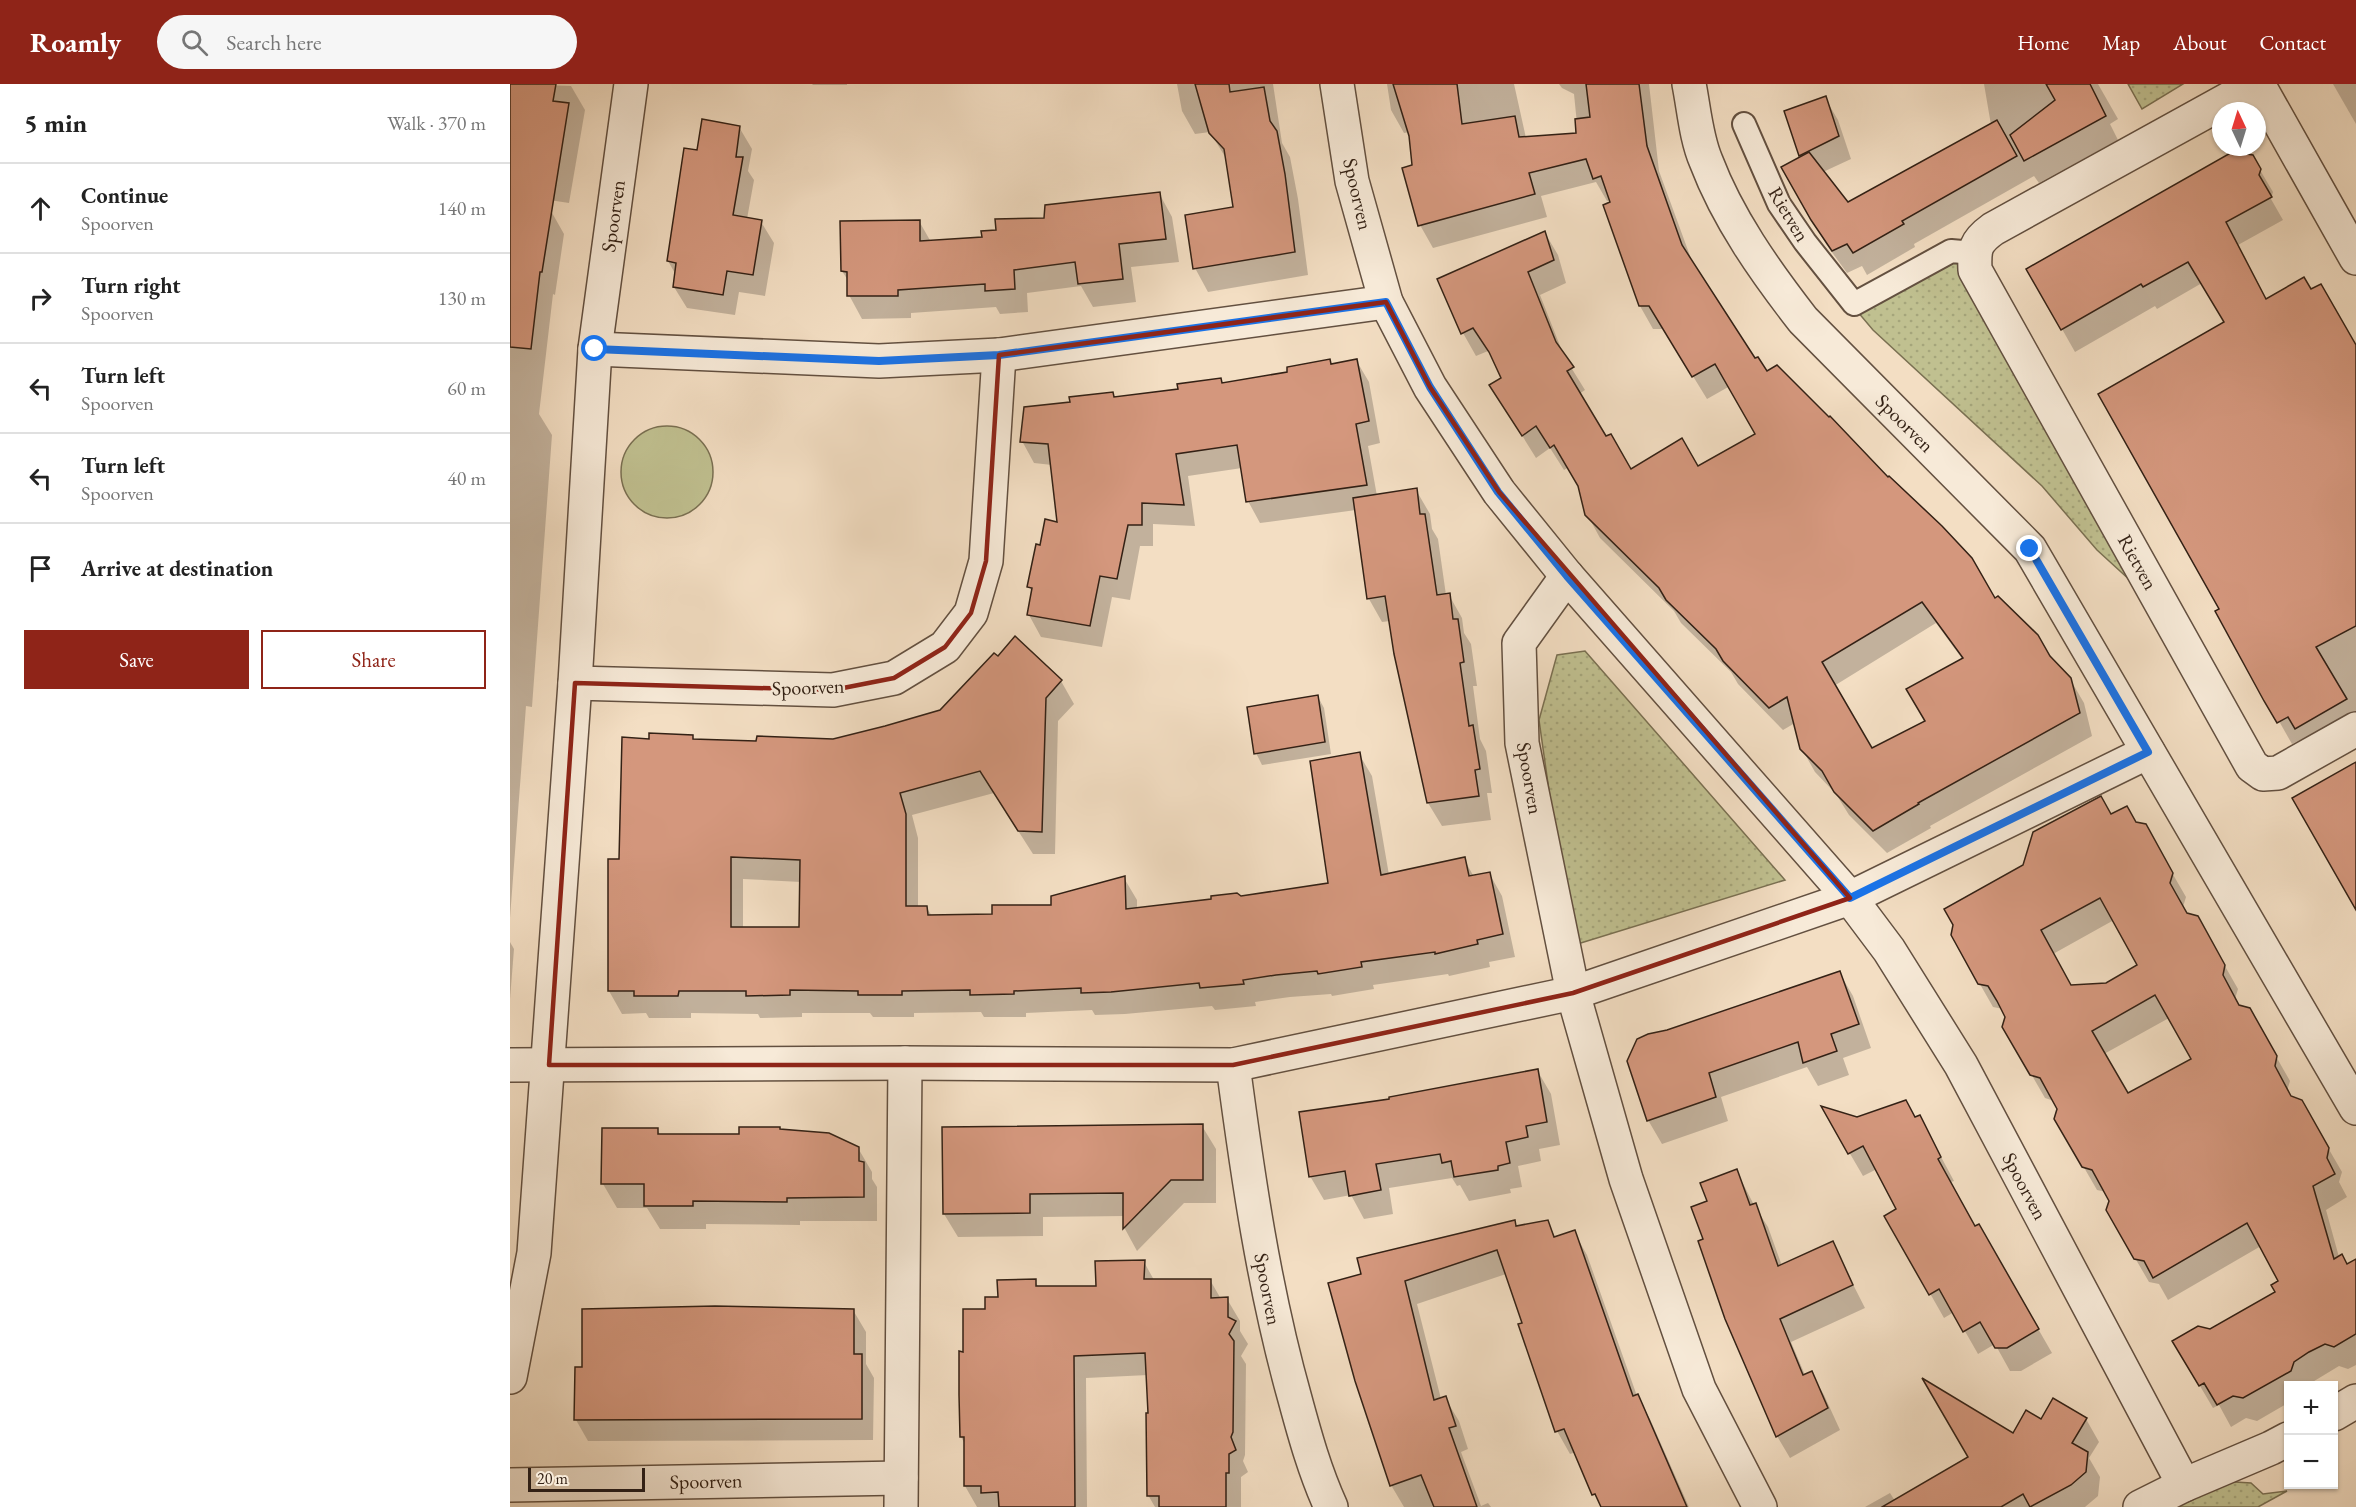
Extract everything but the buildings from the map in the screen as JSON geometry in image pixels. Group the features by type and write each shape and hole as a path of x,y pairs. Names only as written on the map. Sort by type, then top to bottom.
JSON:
{"street":[{"name":"Spoorven","path":"510,1377 534,1252 575,683 595,349 631,84"},
{"name":"Spoorven","path":"1337,84 1352,181 1386,302 1430,387 1498,492 1567,576 1850,898 1889,950 1961,1065 2184,1485"},
{"name":"Spoorven","path":"1689,84 1705,160 1737,224 1774,284 1803,320 2030,549 2356,1108"},
{"path":"1974,253 1980,239 1993,229 2257,84 2356,258"},
{"name":"Rietven","path":"1974,253 1975,270 2252,765 2263,774 2278,773 2356,729"},
{"path":"595,349 879,361 999,355 1386,302"},
{"name":"Spoorven","path":"575,683 833,690 894,678 945,647 972,614 986,561 999,355"},
{"name":"Spoorven","path":"1567,576 1519,643 1522,743 1573,993 1626,1179 1699,1389 1760,1507"},
{"path":"510,1065 905,1063 1233,1065 1573,993 1850,898 2148,752"},
{"name":"Spoorven","path":"510,1485 901,1493 905,1063"},
{"name":"Spoorven","path":"1233,1065 1254,1219 1278,1341 1316,1473 1331,1507"},
{"path":"2338,1412 2356,1401"},
{"path":"2140,1507 2184,1485 2284,1442"}],"lane":[{"name":"Rietven","path":"1744,124 1779,204 1805,242 1854,304 1951,251 1974,253"}],"highlighted area":[{"path":"1386,302 1430,387 1499,492 1850,898 1573,993 1233,1065 549,1065 575,683 833,690 894,678 945,647 971,613 986,561 999,355"}],"green space":[{"path":"2128,84 2183,84 2142,109"},
{"path":"1962,258 2144,593 2097,550 2042,486 1873,330 1857,311"},
{"path":"667,426 685,429 700,439 710,454 713,472 710,490 700,505 685,515 667,518 649,515 634,505 624,490 621,472 624,454 634,439 649,429"},
{"path":"1585,651 1785,880 1571,946 1539,720 1557,655"},
{"path":"2219,1481 2251,1483 2263,1494 2287,1491 2258,1507 2174,1507"}],"route":[{"path":"595,349 879,361 999,355 1386,302 1430,387 1498,492 1567,576 1850,898 2148,752 2030,549"}]}
